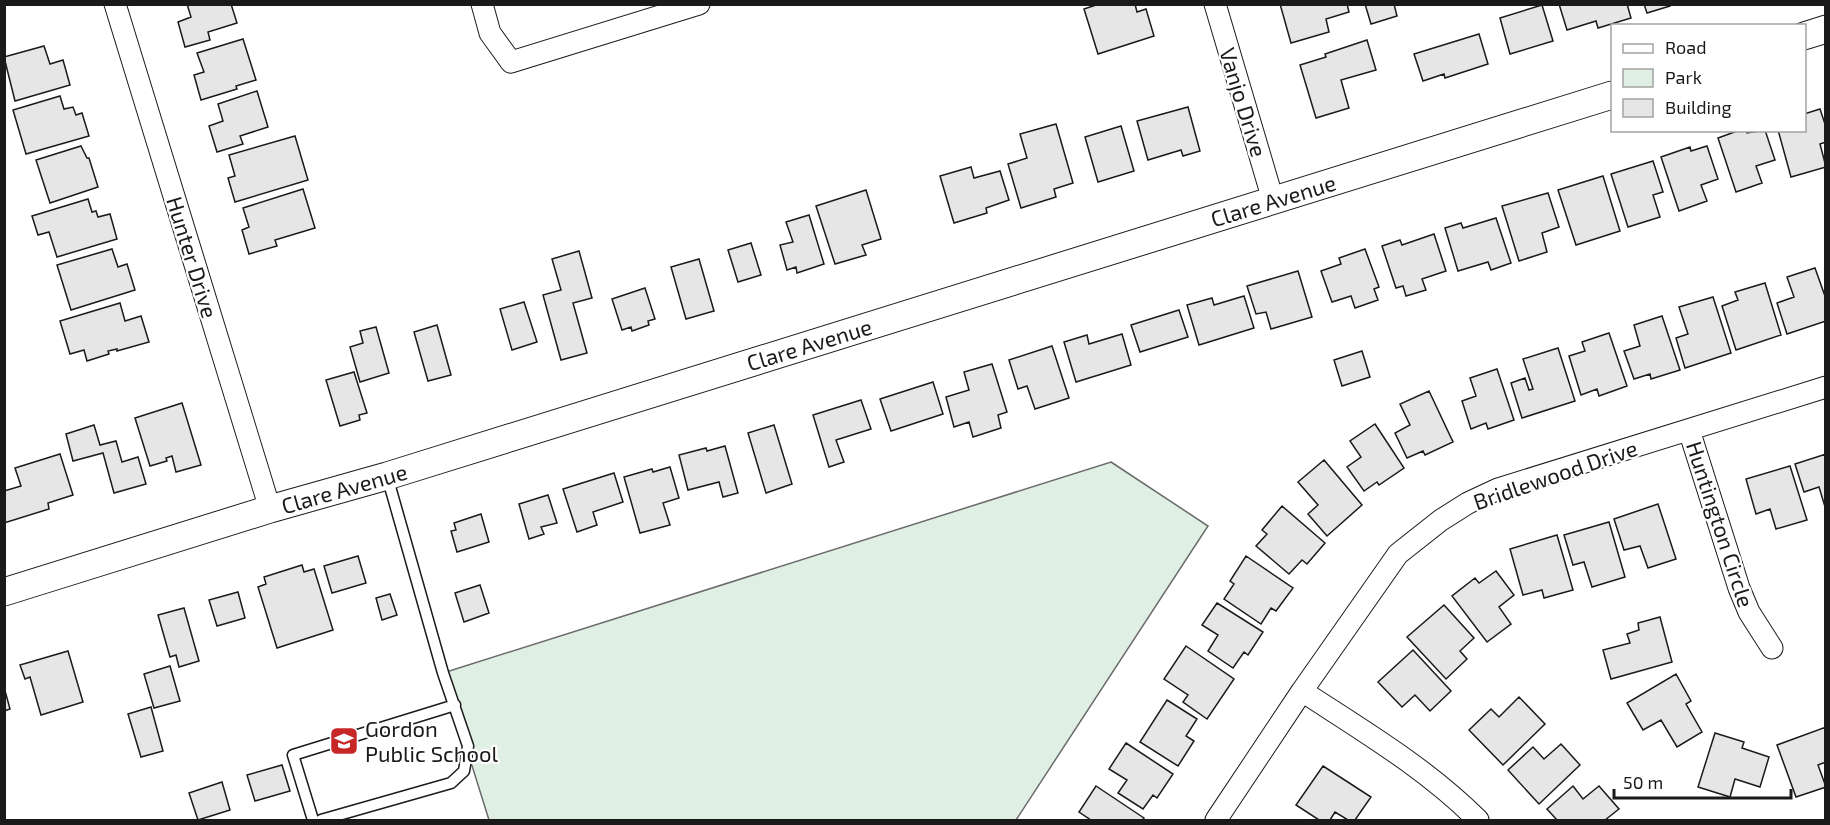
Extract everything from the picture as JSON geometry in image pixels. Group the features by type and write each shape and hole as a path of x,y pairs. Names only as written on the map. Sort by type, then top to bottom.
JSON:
{"street":[{"name":"Hunter Drive","path":"115,4 270,509"},
{"path":"482,4 490,33 511,62 699,4"},
{"name":"Vanjo Drive","path":"1215,4 1273,200"},
{"path":"1806,35 1826,29"},
{"name":"Clare Avenue","path":"4,592 270,509 387,476 1611,95"},
{"name":"Bridlewood Drive","path":"1216,820 1302,691 1398,554 1441,520 1468,503 1498,489 1826,387"},
{"name":"Huntington Circle","path":"1689,430 1738,588 1749,612 1772,648"},
{"path":"1302,691 1408,760 1460,802 1478,820"}],"lane":[{"path":"321,820 451,783 464,771 468,746 443,674 387,476"},
{"path":"313,820 293,755 455,705"}],"green space":[{"path":"1111,462 1208,526 1016,820 489,820 443,673"}],"building":[{"path":"187,4 231,4 237,23 208,32 210,40 185,47 178,22 191,17"},
{"path":"1099,4 1135,4 1137,12 1146,9 1154,36 1098,54 1084,9"},
{"path":"1280,4 1347,4 1349,12 1326,19 1329,32 1291,43"},
{"path":"1365,4 1394,4 1397,16 1371,24"},
{"path":"1559,4 1627,4 1631,18 1598,28 1596,21 1567,30"},
{"path":"1644,4 1669,4 1670,6 1647,13"},
{"path":"1542,5 1553,41 1510,54 1500,18"},
{"path":"1479,34 1488,64 1445,78 1444,74 1423,81 1414,54"},
{"path":"243,39 256,80 236,86 237,89 201,100 194,75 204,72 197,53"},
{"path":"1367,40 1376,70 1341,80 1349,108 1316,118 1300,65"},
{"path":"44,46 50,64 63,60 70,85 15,101 4,57"},
{"path":"257,91 268,127 240,136 243,144 217,152 209,126 223,121 218,104"},
{"path":"60,96 64,109 73,107 76,115 82,113 89,136 26,154 13,110"},
{"path":"1188,107 1200,151 1183,156 1181,150 1148,160 1137,121"},
{"path":"1820,109 1826,127 1826,142 1820,144 1826,167 1791,177 1779,132 1806,132 1806,113"},
{"path":"1056,124 1073,183 1054,189 1056,197 1021,208 1008,164 1027,158 1020,134"},
{"path":"1121,126 1134,171 1098,182 1085,137"},
{"path":"1734,132 1766,132 1775,160 1756,166 1762,183 1736,192 1718,138"},
{"path":"295,136 308,180 235,202 228,178 235,176 229,155"},
{"path":"81,146 89,158 98,187 50,203 36,160"},
{"path":"1707,146 1718,179 1701,185 1707,201 1679,211 1661,157 1690,147 1691,151"},
{"path":"1653,161 1663,192 1653,195 1660,217 1628,227 1611,174"},
{"path":"971,167 974,178 1000,171 1009,200 986,208 987,213 954,223 940,176"},
{"path":"1603,176 1620,231 1576,245 1558,190"},
{"path":"303,189 315,228 275,240 277,246 249,254 242,230 249,227 243,208"},
{"path":"866,190 881,239 862,245 866,255 835,264 816,206"},
{"path":"1548,193 1559,227 1542,233 1547,252 1519,261 1502,206"},
{"path":"88,199 92,212 96,211 98,217 110,214 117,239 57,257 49,232 38,235 32,216"},
{"path":"809,215 824,264 797,273 796,267 787,270 780,245 793,242 786,222"},
{"path":"1496,218 1511,263 1491,270 1488,262 1458,271 1445,228 1461,223 1463,228"},
{"path":"1434,234 1446,271 1422,279 1426,290 1406,296 1403,286 1396,288 1382,246 1400,240 1402,245"},
{"path":"751,243 761,275 738,282 728,250"},
{"path":"112,249 118,267 127,264 135,290 71,310 57,265"},
{"path":"1365,249 1379,287 1374,289 1378,300 1355,308 1351,296 1332,302 1321,271 1341,264 1339,258"},
{"path":"579,251 592,298 573,303 587,353 561,360 543,295 561,290 552,259"},
{"path":"699,259 714,311 686,319 671,267"},
{"path":"1815,268 1826,299 1826,321 1787,334 1777,303 1794,297 1787,277"},
{"path":"1298,271 1312,317 1271,329 1266,312 1256,314 1247,286"},
{"path":"1765,283 1781,335 1736,350 1722,306 1738,300 1735,292"},
{"path":"645,288 655,319 648,321 649,325 632,331 631,327 622,330 612,299"},
{"path":"1244,296 1254,328 1199,345 1187,305 1212,298 1214,305"},
{"path":"1713,297 1731,353 1685,368 1676,338 1688,334 1679,307"},
{"path":"524,302 537,342 512,350 500,309"},
{"path":"120,303 125,321 141,316 149,342 117,351 117,349 108,351 109,354 87,361 84,350 70,354 60,321"},
{"path":"1179,310 1188,337 1140,352 1131,325"},
{"path":"1662,316 1680,370 1651,379 1650,374 1634,379 1624,351 1640,346 1634,325"},
{"path":"437,325 451,375 428,381 414,332"},
{"path":"376,327 389,373 360,382 350,347 363,343 360,331"},
{"path":"1609,333 1627,386 1599,396 1597,389 1581,395 1569,356 1585,351 1582,342"},
{"path":"1122,334 1131,365 1076,382 1064,342 1087,335 1089,344"},
{"path":"1052,346 1069,398 1035,409 1027,386 1018,389 1009,360"},
{"path":"1558,348 1575,401 1522,418 1511,383 1525,378 1529,390 1533,389 1523,359"},
{"path":"1362,351 1370,377 1342,386 1334,360"},
{"path":"992,364 1007,412 998,415 1001,428 973,437 969,422 954,427 946,397 969,390 964,372"},
{"path":"1497,369 1514,420 1488,429 1486,423 1471,429 1462,401 1476,396 1470,378"},
{"path":"354,372 367,413 359,415 360,420 340,426 326,380"},
{"path":"933,382 943,414 891,431 880,399"},
{"path":"1429,391 1453,442 1425,455 1423,451 1407,458 1395,433 1410,425 1400,404"},
{"path":"861,400 871,429 836,440 844,462 829,467 813,415"},
{"path":"182,403 201,465 176,472 172,456 166,458 167,461 150,466 135,418"},
{"path":"1375,424 1404,468 1379,485 1377,482 1364,491 1347,467 1361,457 1350,441"},
{"path":"94,425 100,445 116,441 122,462 138,457 146,484 114,493 103,453 73,461 66,434"},
{"path":"774,425 792,484 766,493 748,433"},
{"path":"725,446 738,493 723,497 719,482 688,490 679,455"},
{"path":"60,454 73,495 48,503 49,509 4,523 4,491 21,486 15,468"},
{"path":"1826,454 1826,510 1819,487 1804,492 1795,464"},
{"path":"1324,460 1362,505 1327,536 1308,514 1318,505 1298,482"},
{"path":"1790,466 1807,520 1776,529 1770,509 1756,514 1746,479"},
{"path":"670,467 679,498 663,503 670,525 640,533 624,477 652,469 653,472"},
{"path":"614,473 623,502 593,512 597,525 577,532 563,489"},
{"path":"548,495 557,523 541,527 544,534 529,539 519,504"},
{"path":"1658,504 1676,559 1648,568 1640,546 1624,550 1614,519"},
{"path":"1282,506 1325,543 1307,564 1302,560 1289,574 1256,546 1267,534 1262,530"},
{"path":"481,514 489,542 457,552 451,531 456,530 454,523"},
{"path":"1609,522 1625,577 1592,587 1584,562 1573,565 1564,535"},
{"path":"1557,535 1573,590 1544,598 1542,590 1523,595 1510,549"},
{"path":"358,556 366,583 332,593 324,566"},
{"path":"1246,556 1293,588 1276,611 1271,608 1261,624 1224,599 1234,584 1230,581"},
{"path":"302,565 304,572 314,569 333,630 277,648 258,587 266,584 264,577"},
{"path":"1496,571 1514,595 1499,607 1511,624 1487,642 1452,596 1475,578 1479,583"},
{"path":"480,585 489,613 464,622 455,593"},
{"path":"238,592 245,618 217,626 209,600"},
{"path":"390,594 397,615 382,620 376,598"},
{"path":"1217,603 1263,632 1248,655 1244,652 1233,668 1208,651 1218,635 1202,625"},
{"path":"1444,605 1474,638 1460,651 1467,659 1446,679 1407,637"},
{"path":"184,608 199,661 179,667 176,655 170,657 158,615"},
{"path":"1660,617 1672,662 1611,679 1603,650 1630,643 1627,634 1639,630 1638,623"},
{"path":"1186,646 1234,679 1207,719 1183,702 1188,695 1164,679"},
{"path":"1413,650 1451,691 1430,711 1415,695 1402,707 1378,682"},
{"path":"68,651 83,702 41,715 30,677 25,679 20,665"},
{"path":"170,666 180,701 154,708 144,674"},
{"path":"1676,674 1691,701 1686,704 1702,732 1677,747 1661,720 1643,730 1627,703"},
{"path":"4,687 10,709 4,711"},
{"path":"1519,697 1545,724 1503,765 1469,730 1491,709 1499,717"},
{"path":"1167,700 1197,719 1186,736 1194,741 1178,766 1140,742"},
{"path":"151,707 163,751 141,757 128,714"},
{"path":"1826,727 1826,762 1818,765 1826,787 1796,797 1777,745"},
{"path":"1715,733 1744,742 1742,748 1769,757 1760,787 1735,779 1730,797 1698,787"},
{"path":"1126,743 1173,774 1157,798 1153,795 1143,809 1118,793 1127,780 1109,769"},
{"path":"1561,744 1580,765 1539,804 1508,770 1533,747 1544,759"},
{"path":"282,765 290,791 255,801 247,775"},
{"path":"1323,766 1371,797 1355,820 1348,820 1335,812 1330,820 1319,820 1296,805"},
{"path":"222,782 230,810 198,820 189,793"},
{"path":"1096,786 1144,818 1142,820 1091,820 1079,812"},
{"path":"1573,786 1583,799 1599,786 1619,809 1605,820 1557,820 1547,809"}],"place":[{"name":"Gordon Public School","path":"344,741"}]}
